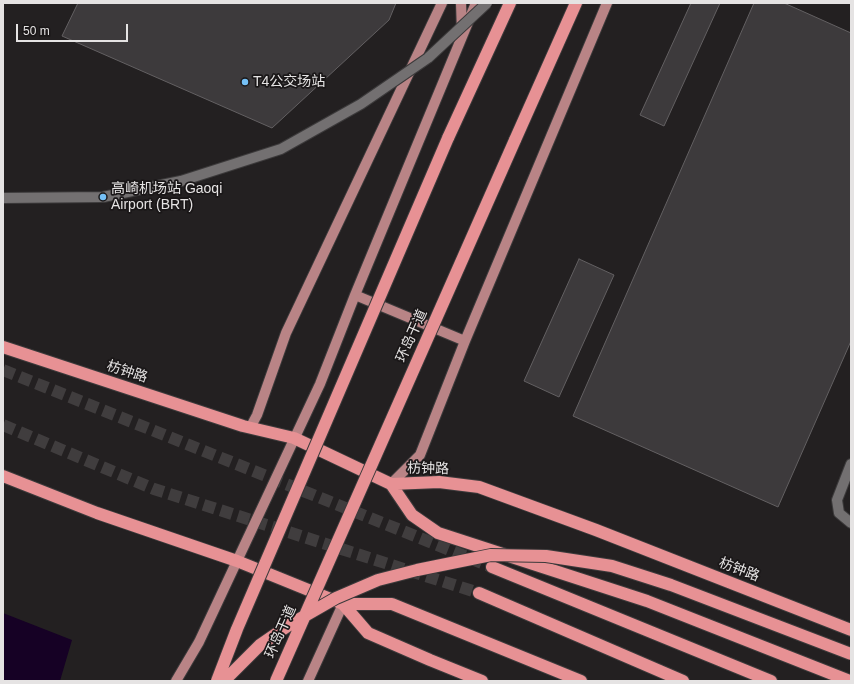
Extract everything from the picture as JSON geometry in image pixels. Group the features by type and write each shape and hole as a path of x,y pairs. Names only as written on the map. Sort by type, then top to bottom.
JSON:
{"highway":[{"path":"217,681 237,629 448,138 510,3"},
{"name":"环岛干道","path":"276,681 576,3"},
{"name":"枋钟路","path":"3,347 250,428 294,438 391,484 439,482 479,487 596,530 851,630"},
{"path":"3,476 97,513 238,561 343,604 392,604 581,681"},
{"path":"391,484 412,515 438,533 647,601 850,681"},
{"path":"224,681 260,645 289,625 336,598 378,580 417,570 491,555 546,556 612,566 671,585 851,654"},
{"path":"492,567 771,681"},
{"path":"479,592 683,681"},
{"path":"343,604 368,632 430,660 482,681"}],"main road":[{"path":"250,428 257,415 286,333 442,3"},
{"path":"461,3 462,37"},
{"path":"176,681 199,642 320,384 355,295 476,3"},
{"path":"391,484 420,455 465,342 607,3"},
{"path":"355,295 465,342"},
{"path":"308,681 343,604"}],"lane":[{"path":"3,198 103,197 181,181 281,149 361,104 428,58 487,3"},
{"path":"851,464 837,500 839,512 851,523"}],"shaded area":[{"path":"3,613 72,640 60,681 3,681"}],"building":[{"name":"T4公交场站","path":"78,3 396,3 389,20 272,128 62,36"},
{"path":"691,3 720,3 664,126 640,115"},
{"path":"754,3 784,3 851,33 851,341 778,507 573,416"},
{"path":"579,259 614,275 559,397 524,381"}],"tunnel":[{"path":"3,370 492,567"},
{"path":"3,425 154,489 479,593"}],"place":[{"name":"T4公交场站","path":"245,82"},
{"name":"高崎机场站 Gaoqi Airport (BRT)","path":"103,197"}]}
